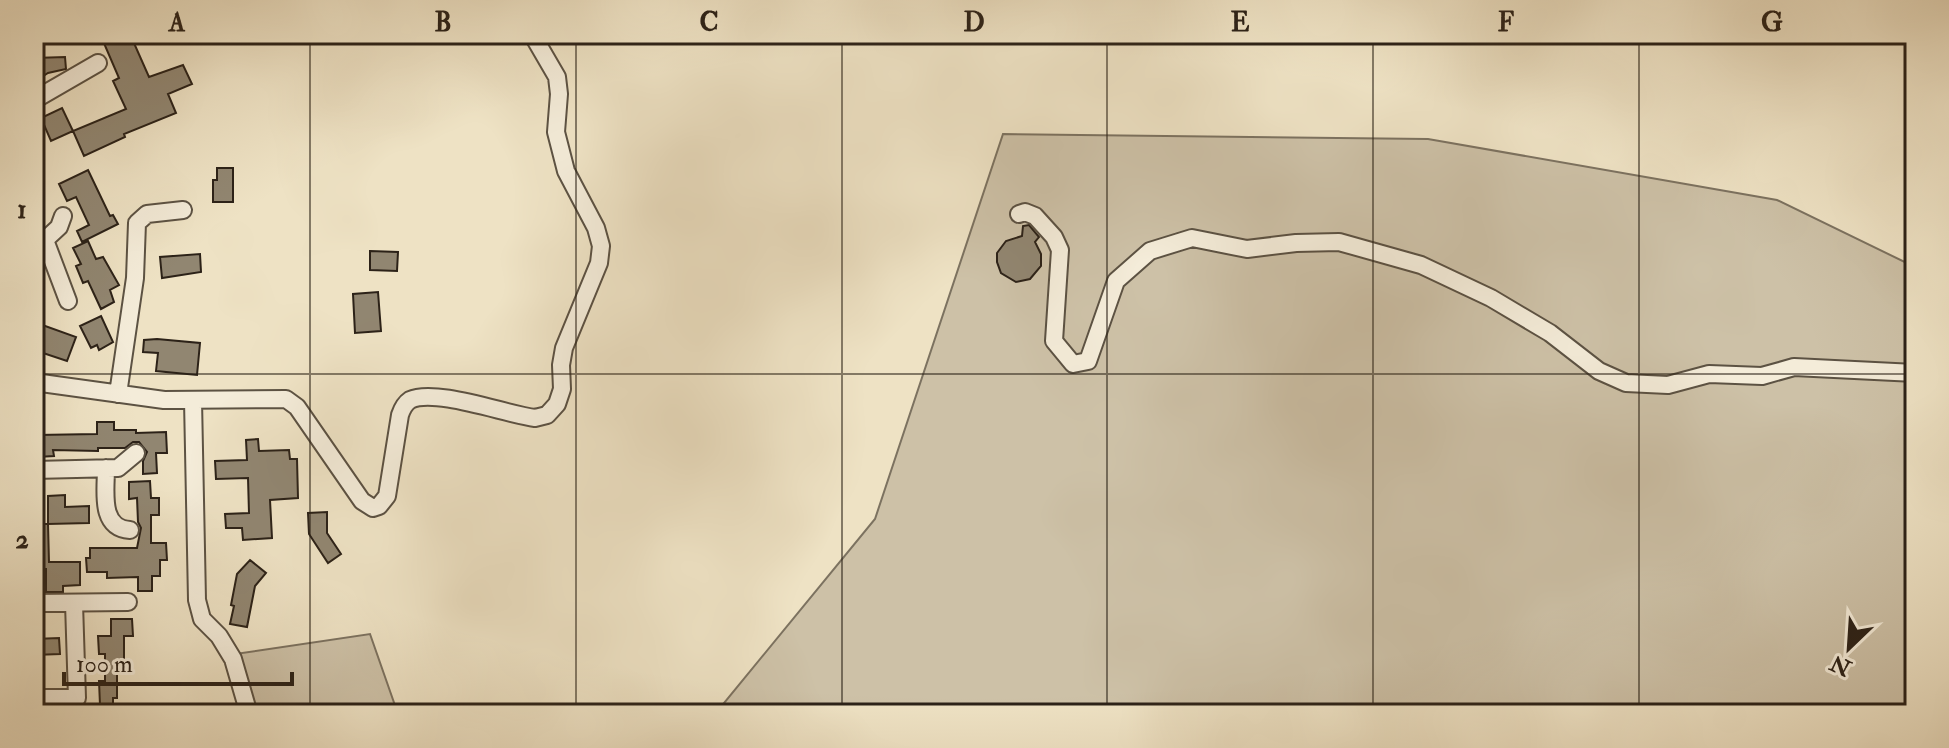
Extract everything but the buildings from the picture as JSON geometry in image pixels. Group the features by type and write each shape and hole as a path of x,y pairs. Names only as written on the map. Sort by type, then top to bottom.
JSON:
{"street":[{"path":"34,382 118,394 193,400 286,399 291,401 362,501 373,508 384,501 389,490 400,415 405,404 413,399 429,397 460,401 535,418 547,415 557,404 562,389 564,348 599,263 601,246 596,228 566,171 556,132 557,77 532,34"},
{"path":"34,100 98,63"},
{"path":"118,394 135,278 137,223 147,214 183,210"},
{"path":"1019,214 1030,214 1047,228 1060,250 1054,341 1073,364 1088,361 1116,281 1150,251 1192,238 1247,249 1339,242 1421,265 1491,298 1550,333 1599,371 1626,383 1668,385 1709,374 1762,376 1794,367 1915,373"},
{"path":"63,216 59,227 39,243 68,301"},
{"path":"193,400 197,600 202,619 219,636 233,659 249,714"},
{"path":"34,470 118,468 136,453"},
{"path":"106,468 106,511 115,526 130,530"},
{"path":"34,603 128,602"},
{"path":"34,698 77,698 74,603"}],"shaded area":[{"path":"1003,134 1428,139 1777,200 1915,267 1915,714 715,714 875,519"},
{"path":"370,634 398,714 256,714 235,654"}]}
